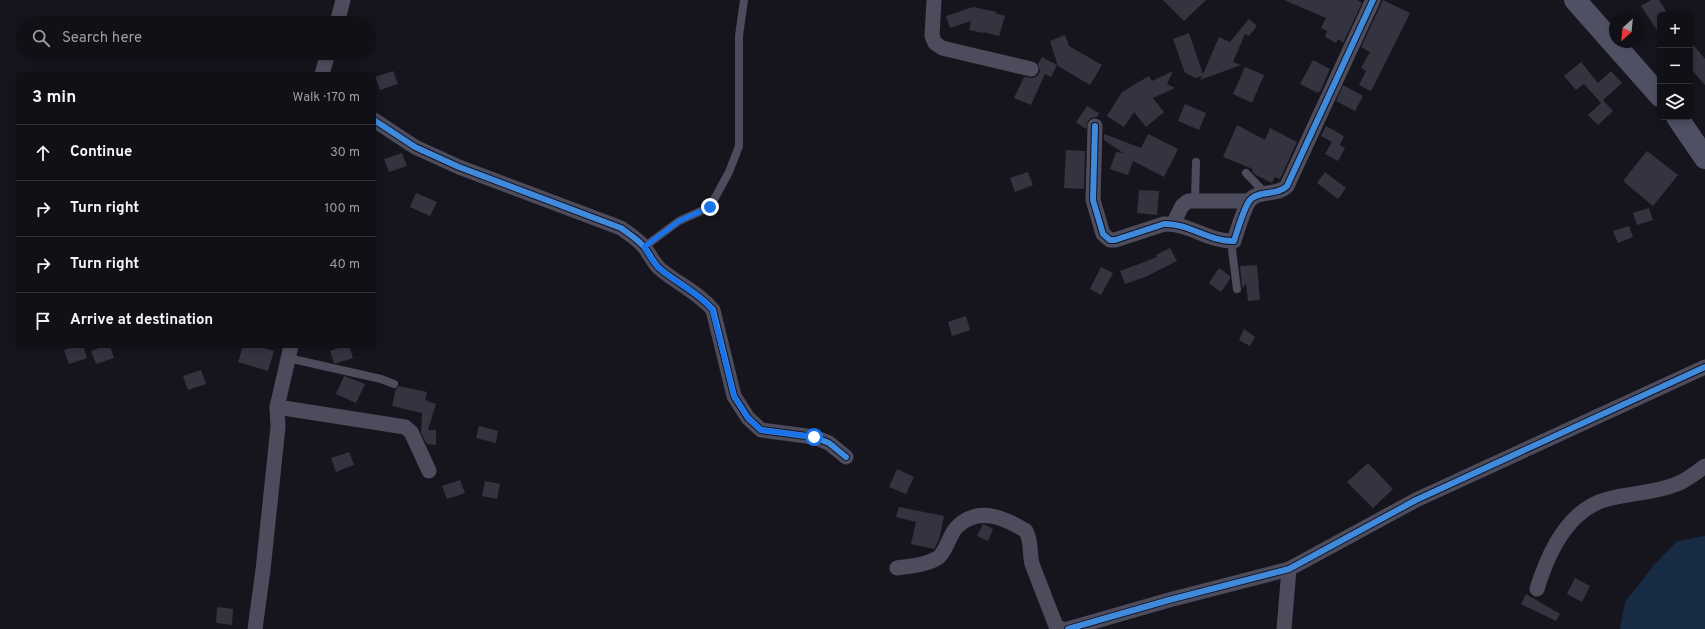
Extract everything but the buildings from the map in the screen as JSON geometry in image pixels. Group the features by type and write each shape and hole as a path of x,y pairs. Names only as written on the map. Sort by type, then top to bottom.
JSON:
{"main road":[{"path":"1574,0 1657,93"},
{"path":"1679,120 1705,158"}],"street":[{"path":"339,16 343,0"},
{"path":"934,0 932,36 935,43 942,48 1031,69"},
{"path":"1095,126 1093,200 1103,234 1110,240 1116,240 1164,224 1173,224 1184,226 1218,240 1234,241 1249,201 1256,196 1282,190 1287,186 1373,0"},
{"path":"323,72 326,60"},
{"path":"376,121 416,146 459,167 621,228 644,247 659,268 706,301 712,310 734,396 748,418 761,430 814,437 829,443 846,457"},
{"path":"1173,224 1184,203 1195,201 1249,201"},
{"path":"255,629 263,570 278,427 277,407 289,352"},
{"path":"1068,629 1169,600 1289,570 1416,500 1705,367"},
{"path":"277,407 405,427 411,432 428,471"},
{"path":"1537,589 1552,549 1563,533 1586,510 1607,499 1677,484 1705,466"},
{"path":"897,568 926,563 938,558 959,525 979,514 992,515 1026,531 1031,543 1030,555 1032,564 1056,626 1062,629"},
{"path":"1284,629 1289,570"}],"lane":[{"path":"644,247 679,221 710,207 729,172 739,146 739,36 744,0"},
{"path":"1195,201 1196,162"},
{"path":"1246,173 1266,194"},
{"path":"1234,241 1232,250 1237,289"},
{"path":"289,352 394,384"}],"water":[{"path":"1705,536 1705,629 1620,629 1625,602 1654,565 1677,541"}],"cycle path":[{"path":"1095,126 1093,200 1103,234 1110,240 1115,240 1164,224 1173,224 1216,239 1234,241 1243,214 1250,200 1258,195 1279,191 1287,186 1373,0"},
{"path":"376,121 415,147 459,167 621,228 634,237 643,245 659,268 701,298 713,310 734,396 748,418 761,430 814,437 829,443 846,457"},
{"path":"1068,629 1169,600 1289,569 1416,500 1705,367"}],"route":[{"path":"710,207 679,221 644,247 659,268 706,301 712,310 734,396 748,418 761,430 795,436 814,437"}]}
